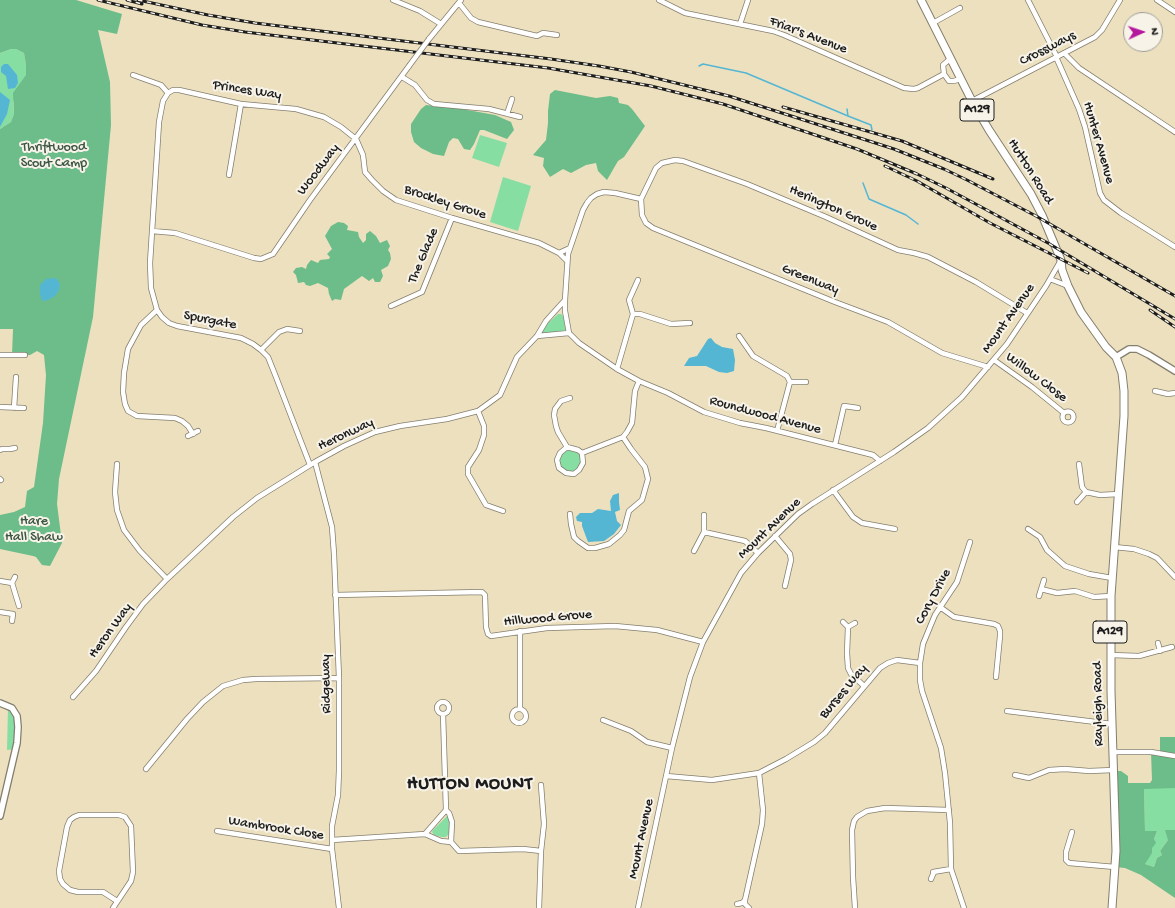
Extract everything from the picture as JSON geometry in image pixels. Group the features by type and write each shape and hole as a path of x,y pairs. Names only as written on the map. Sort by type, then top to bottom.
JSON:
{"main road":[{"name":"Hutton Road","path":"921,0 972,101 1002,152 1031,194 1042,215 1061,260 1062,270 1068,286 1081,312 1106,347 1116,357"},
{"name":"Rayleigh Road","path":"1112,908 1116,852 1112,724 1111,596 1124,416 1122,373 1116,357"}],"street":[{"path":"394,0 420,11 441,24"},
{"name":"Friar's Avenue","path":"659,0 685,13 784,35 909,89 918,88 944,74"},
{"path":"740,24 748,0"},
{"name":"Hunter Avenue","path":"1028,0 1056,57 1079,109 1085,127 1100,193 1104,200 1121,213 1175,247"},
{"name":"Crossways","path":"972,101 1056,57 1065,54 1095,37 1102,30 1120,0"},
{"path":"1157,0 1175,12"},
{"path":"460,1 471,18 478,22 537,36 543,33 557,35"},
{"name":"Woodway","path":"152,231 175,233 254,258 261,259 273,254 310,200 428,39 460,1"},
{"path":"933,23 960,8"},
{"path":"1065,54 1080,68 1175,132"},
{"path":"950,59 943,65 944,74 949,81 960,79"},
{"path":"134,75 161,85 168,93"},
{"path":"402,76 415,85 427,100 434,104 489,109 520,117"},
{"name":"Princes Way","path":"168,93 173,90 178,90 241,104 269,106 309,112 324,117 341,127 356,139"},
{"name":"Spurgate","path":"168,93 163,101 159,122 150,262 150,277 154,302 157,310 169,324 241,338 254,344 261,350 268,357 312,464"},
{"path":"507,114 512,99"},
{"path":"229,174 241,104"},
{"name":"Brockley Grove","path":"356,139 363,155 365,172 383,191 396,200 539,244 559,253 568,261"},
{"name":"Herington Grove","path":"641,200 656,168 662,163 675,160 683,161 747,184 826,217 898,250 928,257 963,274 1027,313"},
{"path":"537,336 569,333 565,311 565,300 570,248 583,210 591,198 604,192 615,193 641,200"},
{"name":"Greenway","path":"641,200 642,215 646,223 653,228 888,322 942,354 988,367"},
{"name":"The Glade","path":"391,306 422,292 452,218"},
{"path":"559,253 570,248"},
{"name":"Mount Avenue","path":"638,908 672,748 690,677 703,642 741,573 758,553 798,514 900,448 938,419 962,397 994,360 1050,279 1061,260"},
{"name":"Mount Avenue","path":"1050,279 1068,286"},
{"path":"617,369 633,314 629,300 638,280"},
{"name":"Heronway","path":"167,579 232,517 257,498 344,446 375,432 400,426 447,419 478,411 500,395 513,364 537,336 546,321 565,300"},
{"path":"157,310 141,325 128,349 124,373 123,392 125,404 128,411 137,416 175,418 182,420 196,432 188,436"},
{"path":"633,314 640,314 671,324 690,323"},
{"path":"261,350 279,332 287,329 300,331"},
{"name":"Roundwood Avenue","path":"569,333 579,343 617,369 639,381 668,392 704,412 740,423 873,455 880,461"},
{"path":"739,336 753,356 787,376 790,382 777,431"},
{"path":"1116,357 1129,350 1137,350 1149,355 1175,371"},
{"path":"0,355 25,355"},
{"name":"Willow Close","path":"994,360 1032,386 1064,413"},
{"path":"14,408 16,377"},
{"path":"582,453 623,437 632,422 635,391 639,381"},
{"path":"790,382 806,382"},
{"path":"1156,392 1168,394 1175,393"},
{"path":"570,398 561,401 558,404 554,415 558,432 567,446 582,453"},
{"name":"Roundwood Avenue","path":"835,445 844,406 858,408"},
{"path":"0,407 24,408"},
{"path":"478,411 484,426 484,435 479,450 468,467 468,474 486,505 503,511"},
{"path":"570,514 573,531 578,541 588,548 602,547 609,544 620,535 626,524 629,511 639,504 644,495 648,479 647,472 623,437"},
{"path":"567,446 560,453 557,460 559,468 566,474 574,474 579,470 583,463 582,453"},
{"path":"0,450 15,448"},
{"path":"117,464 114,492 117,510 124,530 140,551 167,579"},
{"name":"Ridgeway","path":"312,464 332,527 336,595 339,783 332,826 332,849 339,908"},
{"path":"1079,464 1082,487 1086,492 1100,495 1118,494"},
{"path":"833,490 853,517 862,523 895,529"},
{"path":"1078,502 1086,492"},
{"path":"694,551 704,532 704,515"},
{"path":"1028,529 1040,537 1047,550 1065,566 1088,574 1112,578"},
{"path":"704,532 745,541 758,553"},
{"path":"775,536 790,554 791,560 785,586"},
{"name":"Cory Drive","path":"920,663 926,636 935,615 957,582 970,542"},
{"path":"1114,547 1134,549 1149,554 1156,558 1175,577"},
{"path":"14,577 12,583 19,606"},
{"name":"Heron Way","path":"73,697 96,671 135,616 167,579"},
{"path":"1039,596 1044,580"},
{"path":"0,582 12,583"},
{"path":"1041,590 1057,593 1074,592 1094,596 1111,596"},
{"name":"Hillwood Grove","path":"336,595 482,592 485,595 486,627 488,634 491,636 520,631 600,626 636,627 657,630 703,642"},
{"path":"940,607 954,617 998,626 1000,636 996,677"},
{"path":"0,612 12,614 12,621"},
{"path":"842,622 848,627"},
{"path":"848,627 855,623"},
{"path":"848,627 848,668 851,674 864,686"},
{"path":"520,631 520,709"},
{"path":"1158,643 1160,650"},
{"path":"1111,655 1132,657 1150,654 1172,647"},
{"name":"Burses Way","path":"666,776 712,780 760,774 814,742 824,733 880,668 897,660 920,663"},
{"path":"920,663 920,680 922,691 941,748 945,773 949,810 951,869 964,908"},
{"path":"146,769 187,719 203,702 223,686 243,680 256,679 338,678"},
{"path":"0,703 12,708 17,716 18,727 17,743 0,816"},
{"path":"1007,711 1112,724"},
{"path":"443,714 446,810 450,814 452,822 451,842"},
{"path":"603,720 631,731 647,742 672,748"},
{"path":"1113,752 1151,752 1175,756"},
{"path":"1015,775 1029,778 1049,770 1114,770"},
{"path":"737,904 742,903 744,900 762,824 763,810 760,774"},
{"path":"539,908 541,851 544,824 541,785"},
{"path":"855,908 852,830 854,821 857,817 868,811 885,808 949,810"},
{"path":"424,834 446,810"},
{"path":"113,908 131,881 133,872 131,826 125,817 119,815 79,815 74,817 70,820 67,827 59,871 60,879 70,890 78,892 103,892 117,901"},
{"name":"Wambrook Close","path":"217,831 332,849"},
{"path":"1072,832 1066,852 1066,860 1069,863 1115,867"},
{"path":"332,840 424,834 441,841 451,842 459,851 524,849 541,851"},
{"path":"931,879 934,872 951,869"},
{"path":"744,900 749,908"}],"green space":[{"name":"Thriftwood Scout Camp","path":"0,0 76,0 122,14 117,34 98,30 110,82 111,125 93,317 59,479 57,504 62,543 50,566 42,565 36,557 0,549 0,515 14,512 25,507 27,491 34,487 43,423 46,375 44,355 37,351 30,355 12,355 13,329 0,329 0,129 11,122 14,114 13,93 26,75 26,65 24,53 16,49 11,49 0,53"},
{"path":"11,49 16,49 24,53 26,75 13,102 14,114 11,122 0,129 0,53"},
{"path":"555,90 596,98 610,96 618,98 619,103 628,105 645,126 624,157 618,161 607,180 598,171 596,163 586,165 571,173 563,169 550,177 543,166 544,158 533,155 546,140 550,94"},
{"path":"426,105 462,109 495,115 511,122 514,130 507,139 484,130 480,130 470,150 464,149 458,139 453,138 449,142 444,156 433,154 421,148 414,142 411,132 411,124 421,109"},
{"path":"480,135 507,143 499,167 472,158"},
{"path":"503,177 531,186 518,231 490,222"},
{"path":"338,222 344,223 348,226 347,230 358,232 363,243 366,240 366,234 370,231 376,236 380,243 387,240 390,246 388,250 391,259 388,266 381,270 383,276 380,282 375,282 373,278 369,281 362,276 344,289 341,300 335,299 332,301 328,288 318,283 310,286 306,285 304,282 298,283 296,275 293,272 296,268 302,267 306,269 311,260 318,263 320,260 329,259 330,257 327,254 332,249 325,236 331,226"},
{"path":"558,314 563,316 566,332 542,334 545,326"},
{"path":"570,450 578,453 581,461 578,469 570,472 562,469 559,461 562,453"},
{"path":"8,708 12,708 17,716 16,749 7,750"},
{"path":"1160,737 1175,737 1175,788 1144,789 1145,831 1157,831 1154,839 1156,843 1152,848 1152,853 1145,864 1154,867 1157,858 1162,855 1160,851 1168,840 1165,830 1175,830 1175,898 1141,875 1125,868 1115,867 1114,787 1118,787 1118,771 1121,771 1128,776 1128,783 1150,783 1152,780 1151,752 1160,753"},
{"path":"1144,788 1175,788 1175,830 1160,851 1162,855 1157,858 1154,867 1145,864 1157,831 1145,831"},
{"path":"447,816 449,817 451,823 450,832 448,835 446,837 441,837 434,835 432,832 433,830"}],"water":[{"path":"4,64 8,64 17,75 18,83 15,88 8,89 6,76 1,72 1,67"},
{"path":"0,92 10,100 7,114 0,127"},
{"path":"56,278 60,284 59,290 55,296 48,300 42,301 40,285 46,279"},
{"path":"711,338 715,343 722,347 733,349 735,360 734,371 727,373 719,372 706,366 684,366 689,358 697,356 708,339"},
{"path":"619,493 620,510 615,512 617,521 621,525 614,534 604,541 588,542 582,522 577,521 576,517 580,513 592,513 598,509 611,511 610,501 613,495"}],"waterway":[{"path":"699,66 703,64 746,73 848,116"},
{"path":"847,109 848,116 871,125 872,130"},
{"path":"863,183 869,199 906,215 918,224"}],"railway":[{"path":"98,0 202,25 245,32 548,68 651,86 723,104 857,149 917,174 1048,243 1175,319"},
{"path":"127,0 142,4"},
{"path":"138,0 208,15 255,23 599,66 631,72 729,96 894,149 944,169 1036,216 1175,296"},
{"path":"783,107 902,141 993,179"},
{"path":"885,166 917,181 990,223 1088,273"},
{"path":"1150,310 1175,327"}],"district":[{"name":"HUTTON MOUNT","path":"470,785"}],"park label":[{"name":"Hare Hall Shaw","path":"34,530"}]}
